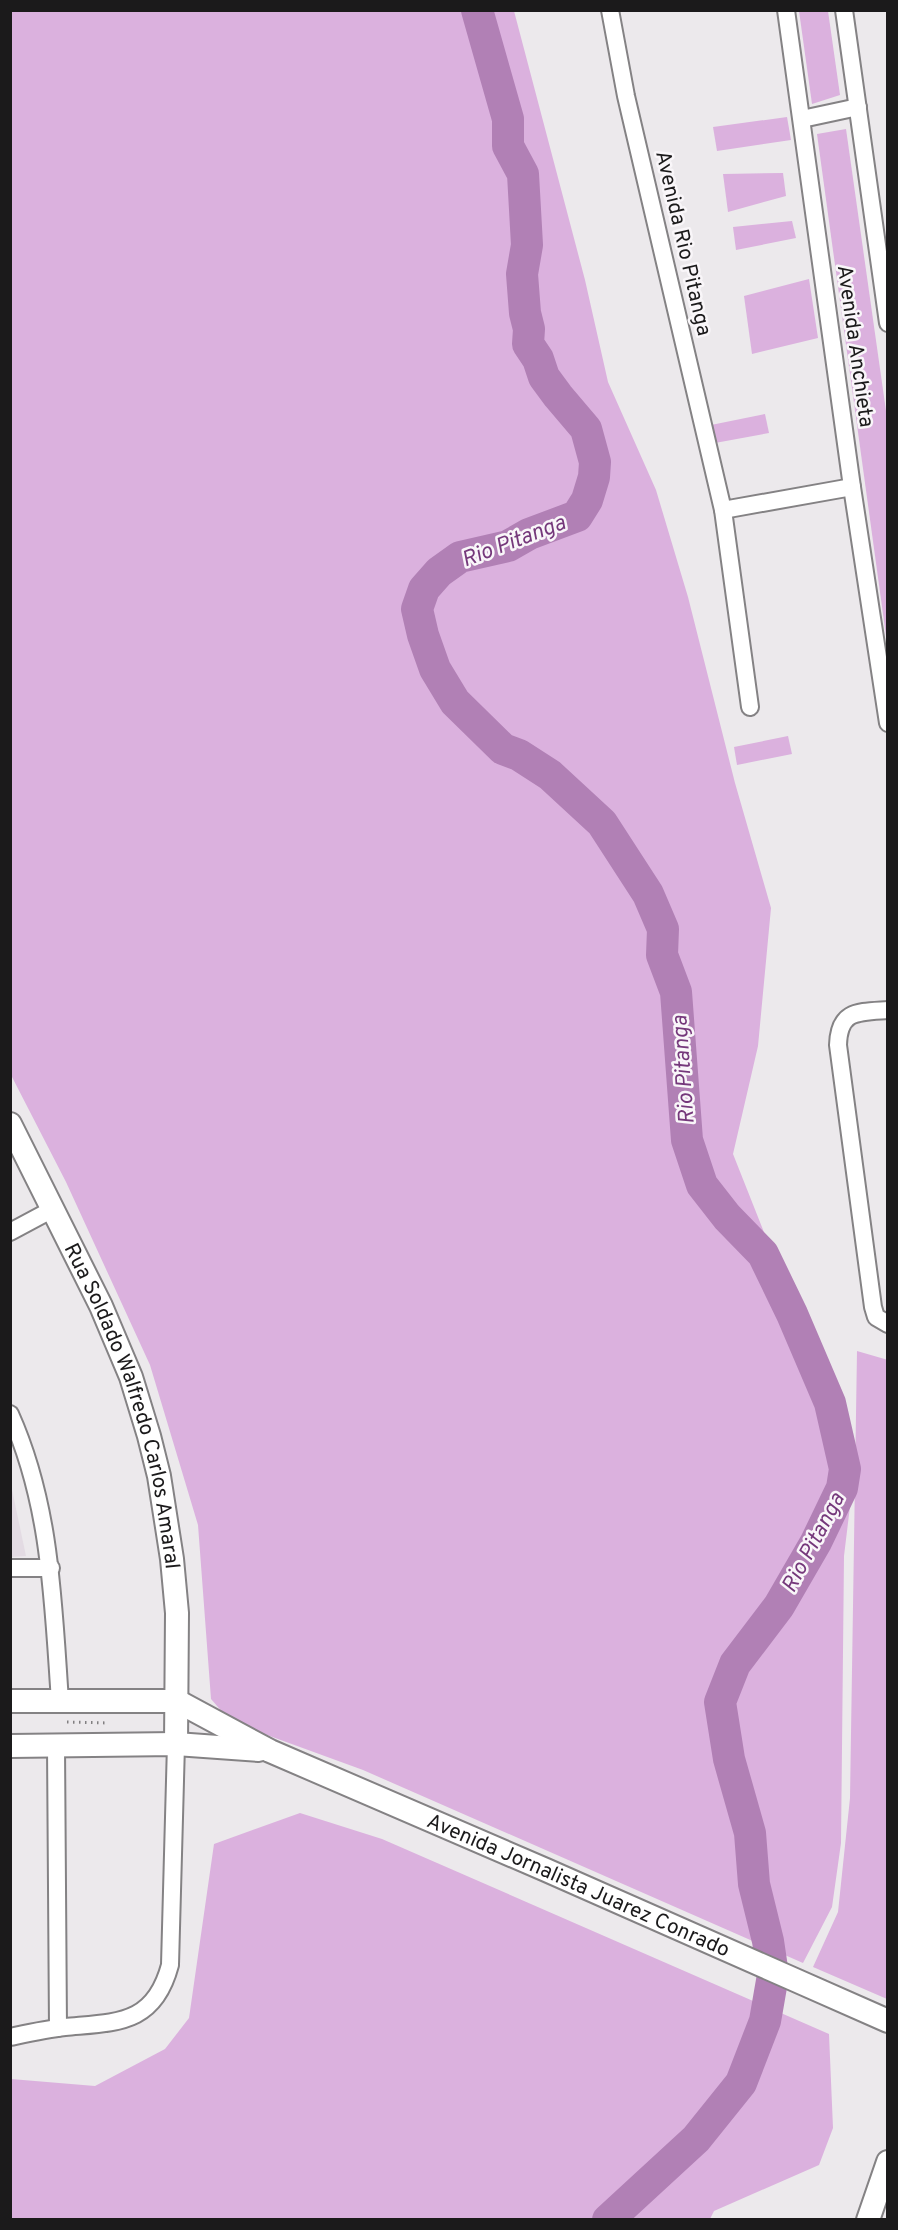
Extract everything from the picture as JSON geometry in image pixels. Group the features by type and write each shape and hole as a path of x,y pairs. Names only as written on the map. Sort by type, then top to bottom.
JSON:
{"main road":[{"name":"Rua Soldado Walfredo Carlos Amaral","path":"10,1124 101,1306 131,1377 152,1446 172,1559 177,1613 176,1744"},
{"path":"10,1701 59,1711 177,1701"},
{"name":"Avenida Jornalista Juarez Conrado","path":"177,1701 270,1751 888,2021"},
{"name":"Avenida Jornalista Juarez Conrado","path":"10,1746 176,1744 270,1751"},
{"path":"868,2220 888,2162"}],"street":[{"name":"Avenida Rio Pitanga","path":"610,10 626,96 723,510"},
{"name":"Avenida Anchieta","path":"786,10 852,487 888,723"},
{"name":"Avenida Anchieta","path":"844,10 888,323"},
{"path":"802,119 858,107"},
{"path":"750,706 723,510 852,487"},
{"path":"882,1321 873,1307 838,1045 841,1024 848,1017 859,1013 888,1010"},
{"path":"10,1232 53,1209"},
{"path":"10,1414 40,1499 51,1568 59,1711"},
{"path":"10,1568 51,1568"},
{"path":"10,2037 58,2028 125,2020 144,2009 164,1985 170,1965 171,1951 176,1744"},
{"path":"56,1746 58,2028"}],"path":[{"path":"59,1711 117,1724"}],"shaded area":[{"path":"11,11 514,11 585,280 608,382 656,490 688,597 735,783 771,908 758,1046 733,1154 769,1245 822,1354 855,1465 844,1556 841,1843 832,1907 803,1963 363,1770 231,1722 211,1699 198,1525 150,1365 66,1182 11,1075"},
{"path":"799,11 828,11 840,95 812,104"},
{"path":"787,117 791,140 717,151 713,127"},
{"path":"846,129 887,418 887,643 817,134"},
{"path":"783,173 786,196 728,212 723,174"},
{"path":"792,221 796,238 736,250 733,227"},
{"path":"809,279 818,338 752,354 744,296"},
{"path":"765,414 769,433 715,443 711,425"},
{"path":"788,736 792,754 737,765 734,747"},
{"path":"857,1351 888,1360 887,1999 813,1967 838,1912 850,1798"},
{"path":"11,1485 26,1556 11,1557"},
{"path":"300,1813 382,1839 829,2034 833,2128 819,2165 714,2211 710,2219 11,2219 11,2079 95,2086 165,2049 189,2018 214,1844"}],"waterway":[{"name":"Rio Pitanga","path":"477,10 508,119 508,146 523,174 527,245 522,274 525,313 529,329 528,344 538,359 544,377 586,429 595,462 594,477 587,500 577,516 529,534 508,546 460,557 439,572 424,589 417,609 423,635 435,669 455,702 503,749 519,755 550,775 602,823 648,894 663,929 662,955 676,992 687,1140 702,1185 727,1217 763,1254 792,1314 830,1403 845,1469 842,1488 816,1542 779,1606 735,1664 720,1702 729,1759 750,1833 754,1884 768,1941 773,1975 765,2021 741,2083 696,2139 608,2220"}]}
